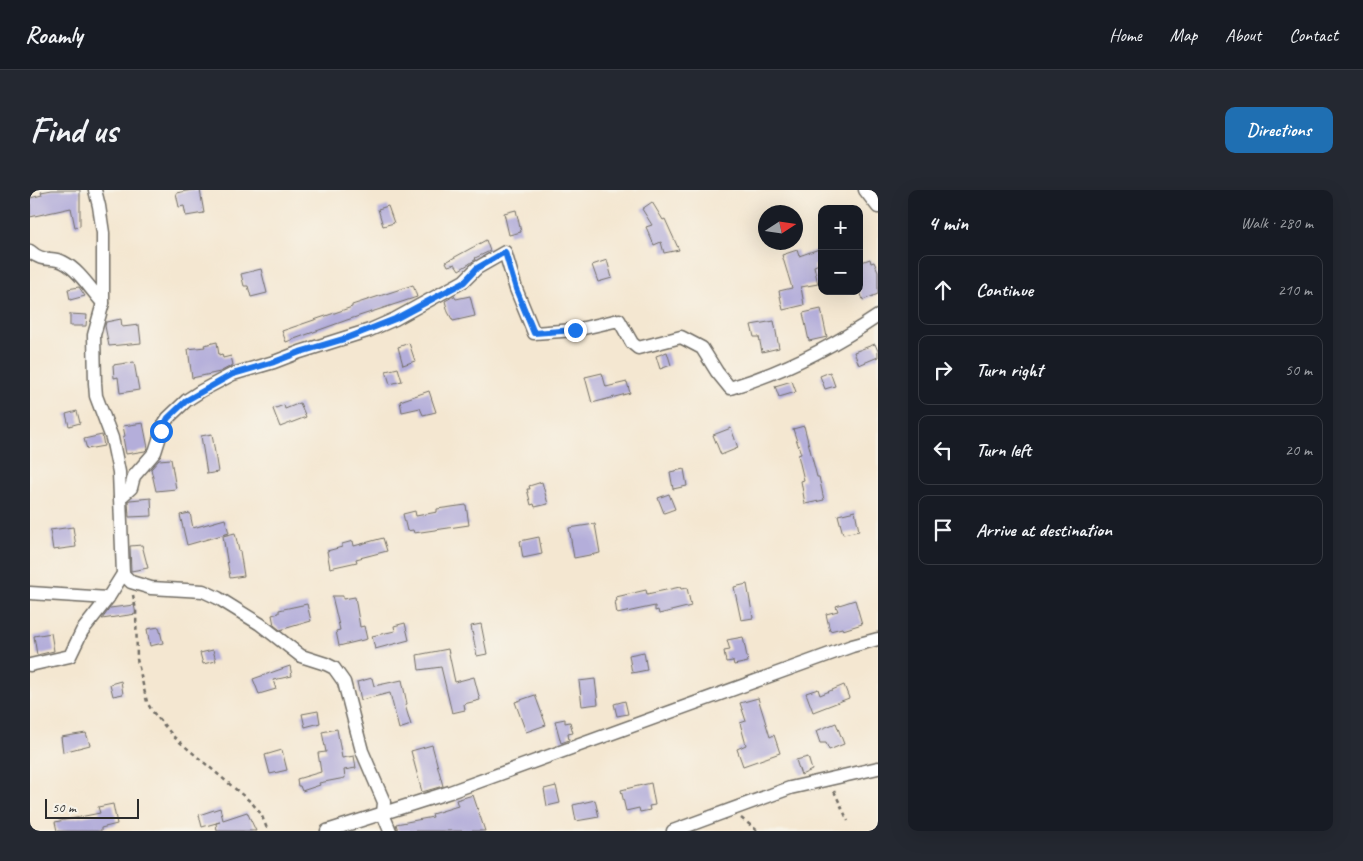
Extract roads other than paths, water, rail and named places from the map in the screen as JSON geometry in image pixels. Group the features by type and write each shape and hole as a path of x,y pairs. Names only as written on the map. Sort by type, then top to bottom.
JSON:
{"street":[{"path":"30,665 70,656 82,631 125,577 119,472 115,448 96,396 94,383 94,335 103,303 103,233 95,190"},
{"path":"865,190 878,207"},
{"path":"30,251 36,256 62,262 74,270 103,303"},
{"path":"120,498 131,488 134,476 155,452 164,424 168,418 187,400 201,391 233,374 347,338 395,319 464,282 477,268 505,252 516,289 534,333 575,330 619,320 632,343 638,348 654,346 681,337 702,348 730,388 790,367 878,316"},
{"path":"125,577 151,588 203,591 260,624 301,656 334,668 344,682 362,751 384,802 383,814 390,831"},
{"path":"30,593 108,598"},
{"path":"327,831 450,792 852,646 878,639"},
{"path":"673,831 790,788 878,768"}]}
